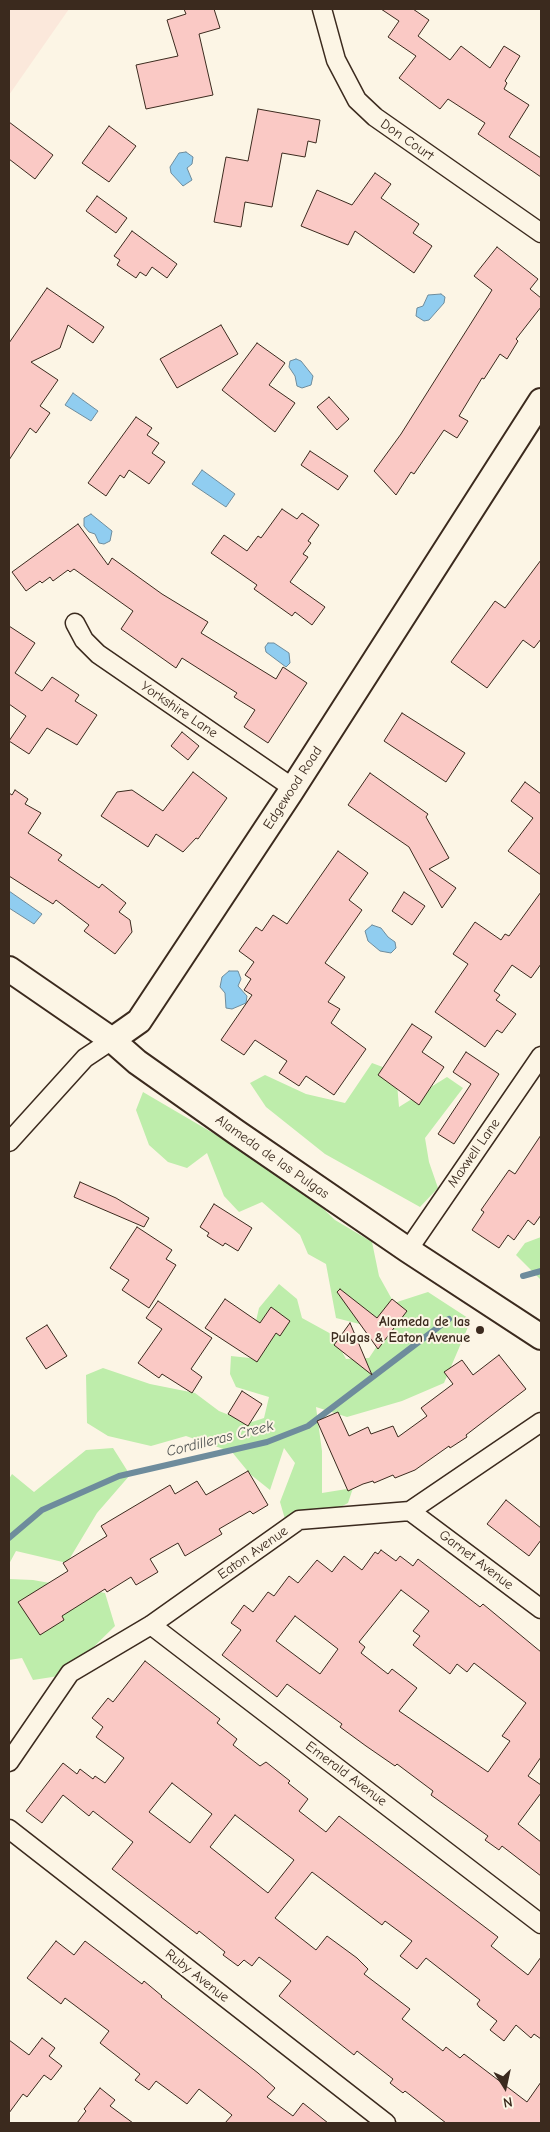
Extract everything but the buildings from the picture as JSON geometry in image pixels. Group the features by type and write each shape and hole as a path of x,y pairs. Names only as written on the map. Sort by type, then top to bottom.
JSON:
{"main road":[{"name":"Edgewood Road","path":"112,1040 139,1021 293,788 541,401"},
{"name":"Alameda de las Pulgas","path":"9,968 112,1040 137,1062 408,1250 541,1337"}],"street":[{"name":"Don Court","path":"322,9 336,60 357,100 375,117 541,233"},
{"name":"Yorkshire Lane","path":"75,622 84,640 98,654 293,788"},
{"name":"Edgewood Road","path":"9,1142 85,1058 112,1040"},
{"name":"Maxwell Lane","path":"408,1250 541,1056"},
{"name":"Eaton Avenue","path":"9,1762 70,1673 151,1625 299,1520 410,1510 541,1422"},
{"name":"Garnet Avenue","path":"410,1510 541,1609"},
{"name":"Emerald Avenue","path":"151,1625 541,1924"},
{"name":"Ruby Avenue","path":"9,1829 386,2123"}],"shaded area":[{"path":"9,9 69,9 9,95"}],"green space":[{"path":"372,1063 396,1072 399,1107 447,1077 463,1088 425,1138 429,1162 438,1188 420,1207 325,1154 266,1107 250,1083 265,1075 306,1094 345,1103"},
{"path":"143,1092 293,1180 335,1220 372,1242 379,1276 394,1303 428,1292 471,1320 444,1383 402,1401 347,1417 316,1407 322,1451 322,1493 353,1488 348,1503 331,1512 285,1519 280,1502 295,1463 284,1448 270,1490 250,1474 232,1452 186,1436 151,1446 108,1436 87,1423 86,1375 103,1368 150,1384 195,1393 219,1411 249,1423 264,1418 269,1397 236,1387 230,1374 231,1356 259,1359 252,1338 259,1308 279,1284 297,1299 302,1318 333,1335 346,1359 369,1358 387,1331 336,1318 326,1264 308,1254 300,1235 262,1202 239,1212 224,1196 207,1153 187,1168 168,1162 149,1145 136,1110"},
{"path":"541,1237 541,1280 516,1255 525,1243"},
{"path":"113,1448 130,1475 97,1513 67,1563 16,1551 9,1564 9,1479 12,1474 34,1492 86,1450"},
{"path":"9,1579 33,1580 105,1593 115,1626 65,1675 33,1680 22,1658 9,1660"}],"water":[{"path":"186,152 193,157 192,164 187,168 192,180 183,186 171,173 170,167 179,153"},
{"path":"441,294 445,297 444,303 429,320 424,321 416,316 417,308 423,306 428,295"},
{"path":"296,359 301,361 313,376 311,385 302,388 297,386 295,376 289,367 290,361"},
{"path":"73,393 98,411 91,421 65,405"},
{"path":"202,470 235,494 226,507 192,484"},
{"path":"91,514 112,531 110,541 104,544 99,543 95,534 89,532 84,526 84,518"},
{"path":"268,643 274,643 289,653 290,663 286,667 266,652 265,647"},
{"path":"9,891 42,914 34,924 9,908"},
{"path":"372,925 381,928 395,942 396,948 391,953 380,951 368,941 365,931"},
{"path":"229,971 238,971 241,979 238,986 247,996 246,1003 232,1009 226,1008 225,993 220,987 222,977"}],"waterway":[{"name":"Cordilleras Creek","path":"523,1276 541,1271"},
{"name":"Cordilleras Creek","path":"9,1538 42,1510 119,1476 267,1442 308,1426 449,1319"}],"place":[{"name":"Alameda de las Pulgas & Eaton Avenue","path":"480,1330"}]}
